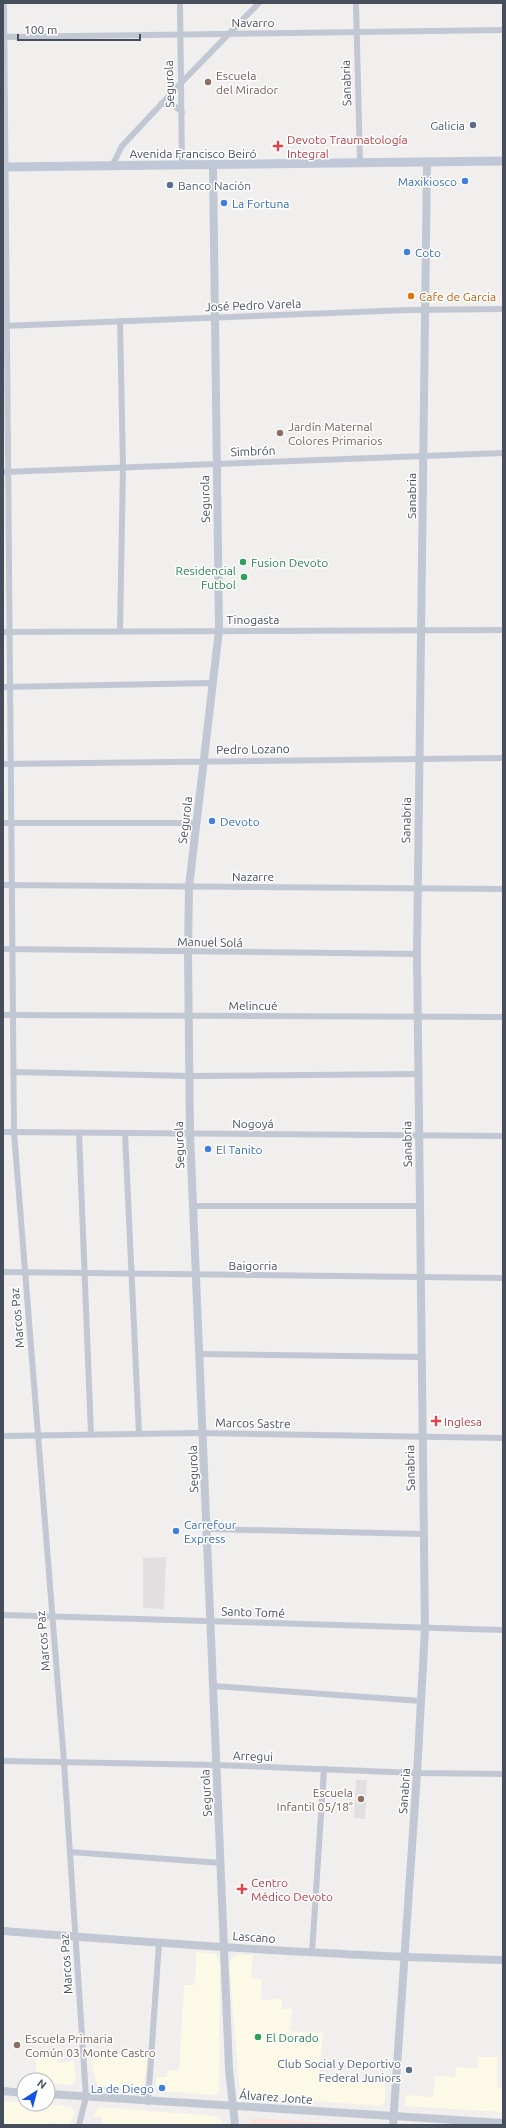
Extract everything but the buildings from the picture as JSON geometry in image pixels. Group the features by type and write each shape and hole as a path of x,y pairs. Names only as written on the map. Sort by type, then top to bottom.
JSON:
{"main road":[{"name":"Avenida Francisco Beiró","path":"4,167 503,161"}],"street":[{"name":"Marcos Paz","path":"4,3 6,632 10,687 14,1132 70,1852 86,2097 79,2125"},
{"name":"Segurola","path":"180,3 182,165"},
{"path":"112,166 122,146 181,82 259,3"},
{"name":"Sanabria","path":"356,3 360,163"},
{"name":"Navarro","path":"4,37 503,30"},
{"path":"161,104 172,104 182,112"},
{"name":"Sanabria","path":"393,2121 403,1958 417,1773 425,1629 417,1074 417,889 422,631 427,162"},
{"name":"Segurola","path":"213,165 219,630 189,887 188,953 190,1015 190,1134 201,1354 210,1622 229,2069 235,2125"},
{"name":"José Pedro Varela","path":"5,326 215,317 503,309"},
{"path":"120,321 123,466 120,630"},
{"name":"Simbrón","path":"6,472 123,466 503,453"},
{"name":"Tinogasta","path":"6,632 120,630 503,630"},
{"path":"3,687 212,683"},
{"name":"Pedro Lozano","path":"3,764 503,758"},
{"path":"3,823 196,823"},
{"name":"Nazarre","path":"3,885 503,889"},
{"name":"Manuel Solá","path":"3,949 188,953 417,954"},
{"name":"Melincué","path":"3,1015 503,1017"},
{"path":"13,1072 190,1076 417,1074"},
{"name":"Nogoyá","path":"3,1132 503,1136"},
{"path":"79,1132 91,1434"},
{"path":"125,1133 139,1434"},
{"path":"194,1206 420,1206"},
{"name":"Baigorria","path":"3,1272 503,1278"},
{"path":"201,1354 421,1357"},
{"name":"Marcos Sastre","path":"3,1436 204,1433 503,1438"},
{"path":"207,1529 423,1534"},
{"name":"Santo Tomé","path":"3,1615 425,1629 503,1630"},
{"path":"213,1686 421,1701"},
{"name":"Arregui","path":"3,1761 216,1765 417,1773 503,1774"},
{"path":"312,1953 324,1769"},
{"path":"70,1852 221,1863"},
{"name":"Lascano","path":"3,1931 312,1953 403,1958 503,1960"},
{"path":"148,2102 159,1943"},
{"path":"3,2091 16,2092"},
{"name":"Álvarez Jonte","path":"56,2095 148,2102 232,2106 393,2121 503,2123"}],"shaded area":[{"path":"166,1557 164,1609 143,1608 143,1558"},
{"name":"Escuela Infantil 05/18°","path":"356,1780 367,1780 365,1819 354,1818"},
{"path":"196,1952 215,1954 220,1962 219,2091 215,2095 161,2091 156,2086 156,2077 167,2077 168,2070 179,2071 184,1985 195,1985"},
{"path":"237,1955 253,1955 251,1979 262,1979 261,2000 282,1999 282,2009 292,2009 290,2031 323,2033 319,2076 385,2085 385,2102 380,2106 240,2095 229,1964 232,1958"},
{"path":"37,2052 59,2054 58,2063 74,2061 76,2081 72,2085 56,2084 56,2072 36,2072"},
{"path":"124,2055 148,2057 144,2084 139,2090 97,2086 90,2056"},
{"path":"478,2057 498,2057 497,2087 503,2088 503,2112 405,2106 406,2095 433,2097 435,2076 455,2077 456,2067 477,2068"},
{"path":"3,2101 16,2102 16,2112 56,2112 56,2105 70,2106 75,2112 70,2125 50,2123 49,2125 3,2125"},
{"path":"98,2107 216,2116 221,2120 222,2125 102,2125 102,2117 93,2117"},
{"path":"252,2118 360,2125 248,2125"}],"place":[{"name":"Escuela del Mirador","path":"208,82"},
{"name":"Galicia","path":"473,125"},
{"name":"Devoto Traumatología Integral","path":"278,146"},
{"name":"Maxikiosco","path":"465,181"},
{"name":"Banco Nación","path":"170,185"},
{"name":"La Fortuna","path":"224,203"},
{"name":"Coto","path":"407,252"},
{"name":"Cafe de Garcia","path":"411,296"},
{"name":"Jardín Maternal Colores Primarios","path":"280,433"},
{"name":"Fusion Devoto","path":"243,562"},
{"name":"Residencial Futbol","path":"244,577"},
{"name":"Devoto","path":"212,821"},
{"name":"El Tanito","path":"208,1149"},
{"name":"Inglesa","path":"436,1421"},
{"name":"Carrefour Express","path":"176,1531"},
{"name":"Escuela Infantil 05/18°","path":"361,1799"},
{"name":"Centro Médico Devoto","path":"242,1889"},
{"name":"El Dorado","path":"258,2037"},
{"name":"Escuela Primaria Común 03 Monte Castro","path":"17,2045"},
{"name":"Club Social y Deportivo Federal Juniors","path":"409,2070"},
{"name":"La de Diego","path":"162,2088"}]}
